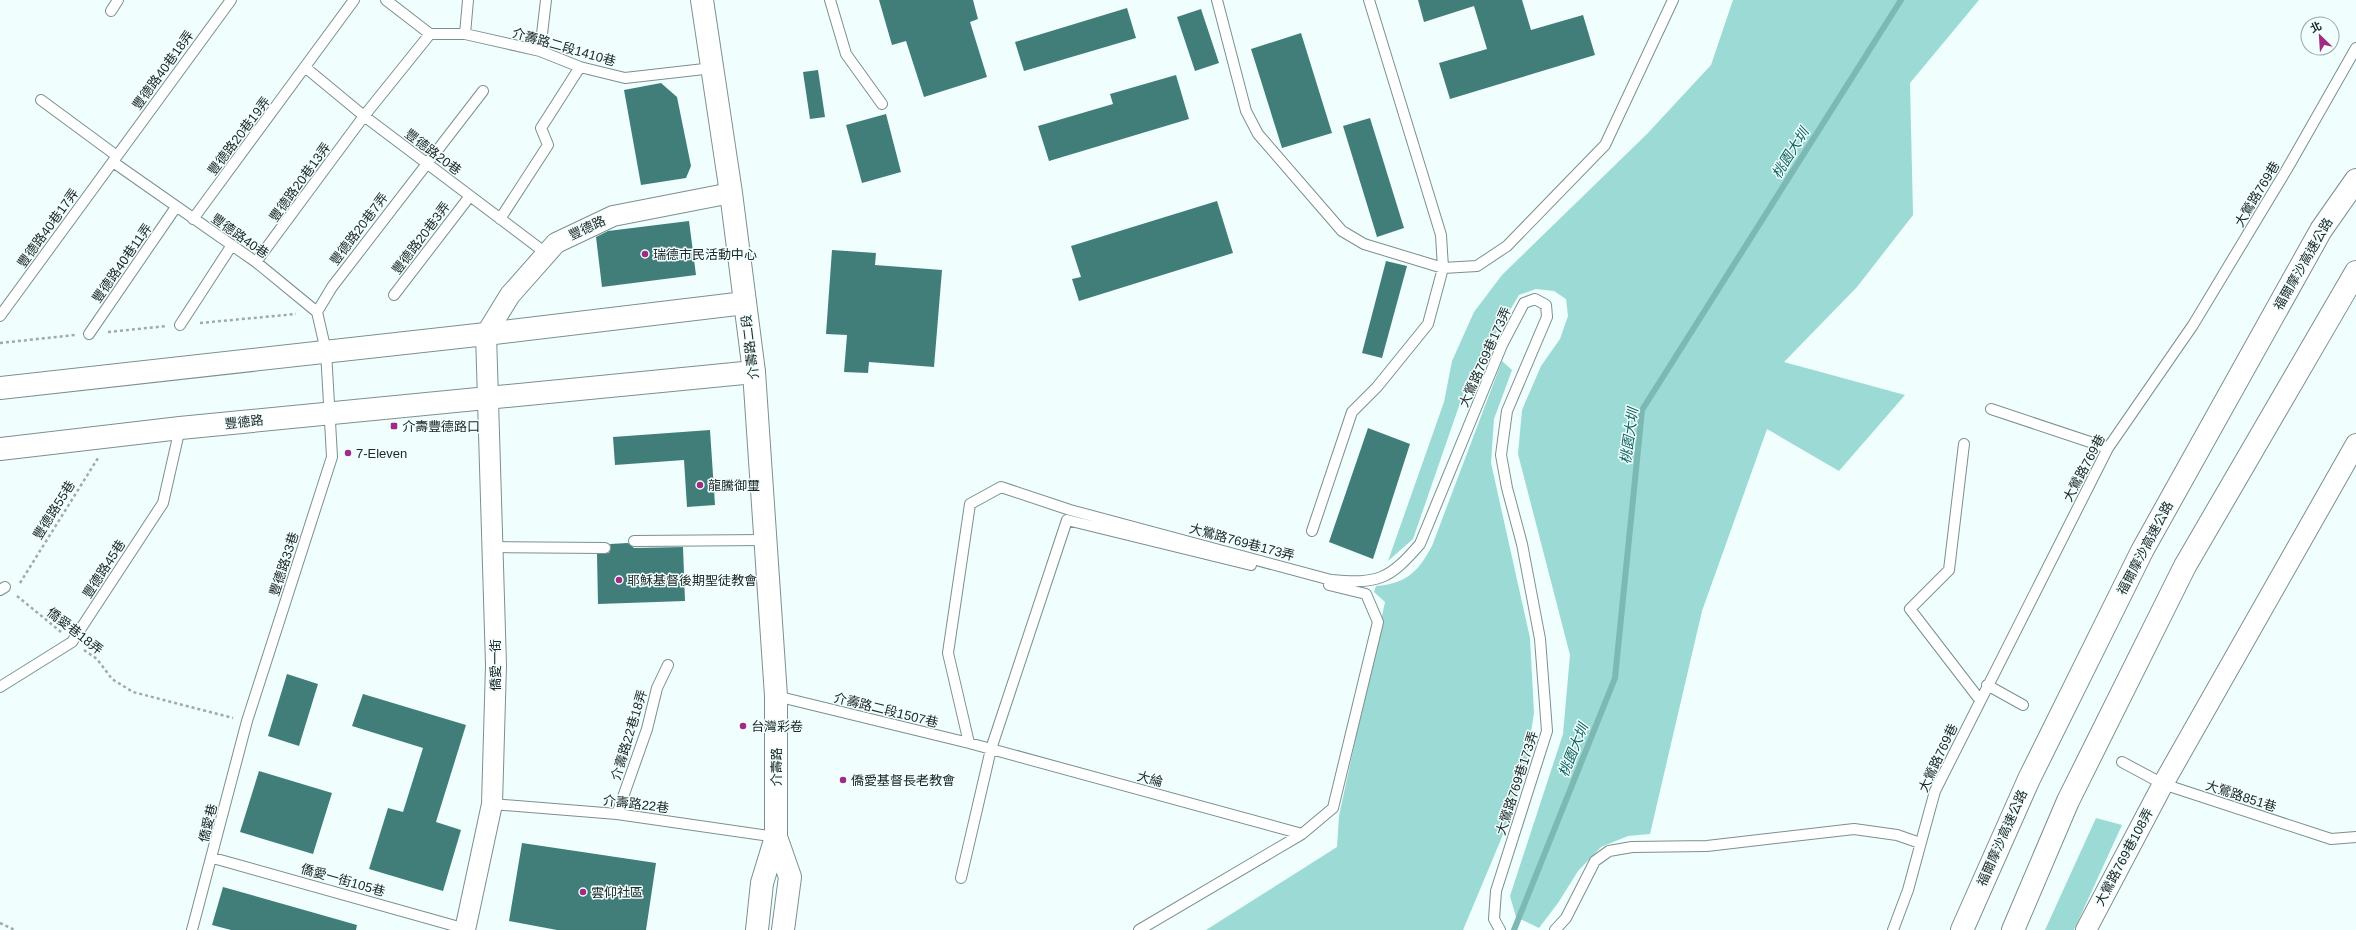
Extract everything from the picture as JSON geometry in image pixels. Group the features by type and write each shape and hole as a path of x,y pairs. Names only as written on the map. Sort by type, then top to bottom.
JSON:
{"main road":[{"name":"介壽路二段","path":"702,0 714,68 754,372 776,696"},
{"name":"福爾摩沙高速公路","path":"1962,930 2029,779 2142,551 2321,230 2356,180"},
{"path":"2012,930 2068,801 2185,566 2356,272"},
{"path":"0,388 486,334 745,303"},
{"name":"豐德路","path":"0,449 180,428 754,372"},
{"name":"介壽路","path":"757,930 762,883 776,837 776,696"},
{"name":"介壽路","path":"776,837 790,876 783,930"}],"street":[{"name":"豐德路","path":"486,334 510,295 556,243 613,216 731,193"},
{"path":"486,334 489,397"},
{"name":"僑愛一街","path":"466,929 492,804 496,665 489,397"},
{"name":"大鶯路769巷108弄","path":"2086,930 2163,784 2356,444"}],"lane":[{"path":"111,11 118,0"},
{"name":"豐德路40巷18弄","path":"115,159 231,0"},
{"name":"豐德路20巷19弄","path":"193,219 306,68 354,0"},
{"path":"386,0 430,34"},
{"path":"465,34 468,0"},
{"path":"540,51 546,0"},
{"path":"830,0 846,54 882,104"},
{"path":"1216,0 1246,111 1258,134 1342,231 1364,244 1443,268 1477,266 1507,246 1605,145 1673,0"},
{"path":"1312,530 1352,412 1377,387 1428,324 1443,268 1441,234 1370,0"},
{"name":"介壽路二段1410巷","path":"430,34 465,34 540,51 580,68 624,78 714,68"},
{"name":"豐德路20巷13弄","path":"256,262 364,116 430,34"},
{"name":"大鶯路769巷","path":"1893,930 1908,890 1935,791 2108,448 2193,325 2287,169 2356,48"},
{"name":"豐德路20巷","path":"306,68 425,164 547,254"},
{"path":"500,219 548,145 541,128 580,68"},
{"name":"豐德路20巷7弄","path":"317,312 332,287 482,91"},
{"name":"豐德路40巷","path":"41,100 176,207 256,262 317,312"},
{"name":"豐德路40巷17弄","path":"0,316 115,159"},
{"name":"豐德路20巷3弄","path":"394,295 470,196"},
{"name":"豐德路40巷11弄","path":"89,334 176,207"},
{"path":"180,325 232,246"},
{"name":"大鶯路769巷173弄","path":"969,743 948,653 970,504 1001,487 1070,510 1331,580 1361,582 1382,578 1403,563 1420,544 1502,345 1524,303 1535,299 1546,305 1547,317 1507,411 1501,455 1507,488 1522,544 1540,639 1548,731 1496,891 1494,919 1500,930"},
{"path":"317,312 326,351"},
{"name":"豐德路33巷","path":"247,721 332,457 331,413 326,351"},
{"path":"1991,409 2108,448"},
{"name":"豐德路45巷","path":"0,687 72,642 163,503 180,428"},
{"path":"1964,444 1949,570 1910,609 1980,700"},
{"path":"961,878 991,749 1067,520 1366,594 1378,622 1333,808 1302,834 1139,930"},
{"path":"634,541 765,540"},
{"path":"493,547 605,548"},
{"name":"介壽路22巷18弄","path":"617,814 648,728 657,688 668,664"},
{"path":"1988,685 2023,705"},
{"name":"介壽路二段1507巷","path":"776,696 991,749"},
{"name":"僑愛巷","path":"192,930 213,858 247,721"},
{"name":"大綸","path":"991,749 1302,834"},
{"name":"大鶯路851巷","path":"2122,762 2163,784 2331,839 2356,837"},
{"name":"介壽路22巷","path":"492,804 617,814 776,837"},
{"path":"1555,930 1566,918 1595,861 1609,851 1632,847 1707,846 1854,829 1897,835 1920,843"},
{"name":"僑愛一街105巷","path":"213,858 466,929"}],"path":[{"path":"0,343 317,312"},
{"name":"豐德路55巷","path":"14,594 112,436"},
{"name":"僑愛巷18弄","path":"3,589 14,594 72,642 97,659 112,679 133,692 247,721"},
{"path":"0,923 15,930"}],"shaded area":[{"path":"1733,0 1979,0 1910,83 1913,215 1857,287 1784,362 1905,395 1839,471 1767,429 1702,611 1650,834 1628,836 1601,847 1578,871 1558,903 1539,928 1516,917 1510,896 1563,734 1570,655 1518,454 1522,410 1541,366 1560,339 1568,316 1566,299 1554,291 1536,289 1519,295 1468,380 1413,539 1388,561 1444,402 1452,361 1474,312 1502,275 1647,134 1711,65"},
{"path":"1502,361 1512,370 1494,419 1491,463 1530,638 1534,713 1526,764 1502,837 1463,930 1206,930 1337,847 1339,816 1385,602 1374,592 1376,586 1395,583 1410,575 1422,563 1427,555 1432,546"},
{"path":"2096,818 2122,825 2074,930 2045,930"}],"building":[{"path":"879,0 973,0 978,19 970,22 987,77 924,97 906,41 892,45"},
{"path":"1418,0 1522,0 1531,30 1583,15 1595,55 1450,99 1439,63 1487,49 1474,6 1424,22"},
{"path":"1127,8 1136,38 1024,71 1015,42"},
{"path":"1201,9 1219,63 1195,71 1177,17"},
{"path":"1301,33 1332,133 1282,148 1251,49"},
{"path":"818,70 825,117 810,119 803,72"},
{"path":"1176,75 1189,119 1049,161 1038,126 1113,104 1110,94"},
{"path":"661,83 677,97 691,166 686,178 641,185 624,90"},
{"path":"886,114 901,172 862,183 846,125"},
{"path":"1370,118 1404,228 1377,237 1343,126"},
{"path":"1217,201 1233,253 1079,301 1072,279 1081,277 1071,246"},
{"name":"瑞德市民活動中心","path":"689,221 696,275 602,287 596,237 608,231"},
{"path":"832,250 876,253 875,265 942,270 934,367 869,362 868,373 844,372 847,335 826,334"},
{"path":"1386,261 1407,266 1382,358 1362,353"},
{"path":"1368,428 1410,444 1373,559 1329,542"},
{"name":"龍騰御璽","path":"710,430 715,505 687,507 684,460 615,465 613,437"},
{"path":"628,543 634,548 683,547 685,601 598,604 597,554 609,553 611,548 610,544"},
{"path":"287,674 318,684 299,746 268,736"},
{"path":"363,694 466,725 436,822 461,830 443,891 369,869 388,808 403,812 423,748 352,726"},
{"path":"259,771 332,793 313,854 240,832"},
{"name":"雲仰社區","path":"522,843 656,863 646,930 557,930 509,921"},
{"path":"223,887 357,925 356,930 231,930 212,925"}],"waterway":[{"name":"桃園大圳","path":"1514,930 1615,678 1642,410 1901,0"}],"place":[{"name":"瑞德市民活動中心","path":"645,254"},
{"name":"介壽豐德路口","path":"394,426"},
{"name":"7-Eleven","path":"348,453"},
{"name":"龍騰御璽","path":"700,485"},
{"name":"耶穌基督後期聖徒教會","path":"619,580"},
{"name":"台灣彩卷","path":"743,726"},
{"name":"僑愛基督長老教會","path":"843,780"},
{"name":"雲仰社區","path":"583,892"}]}
